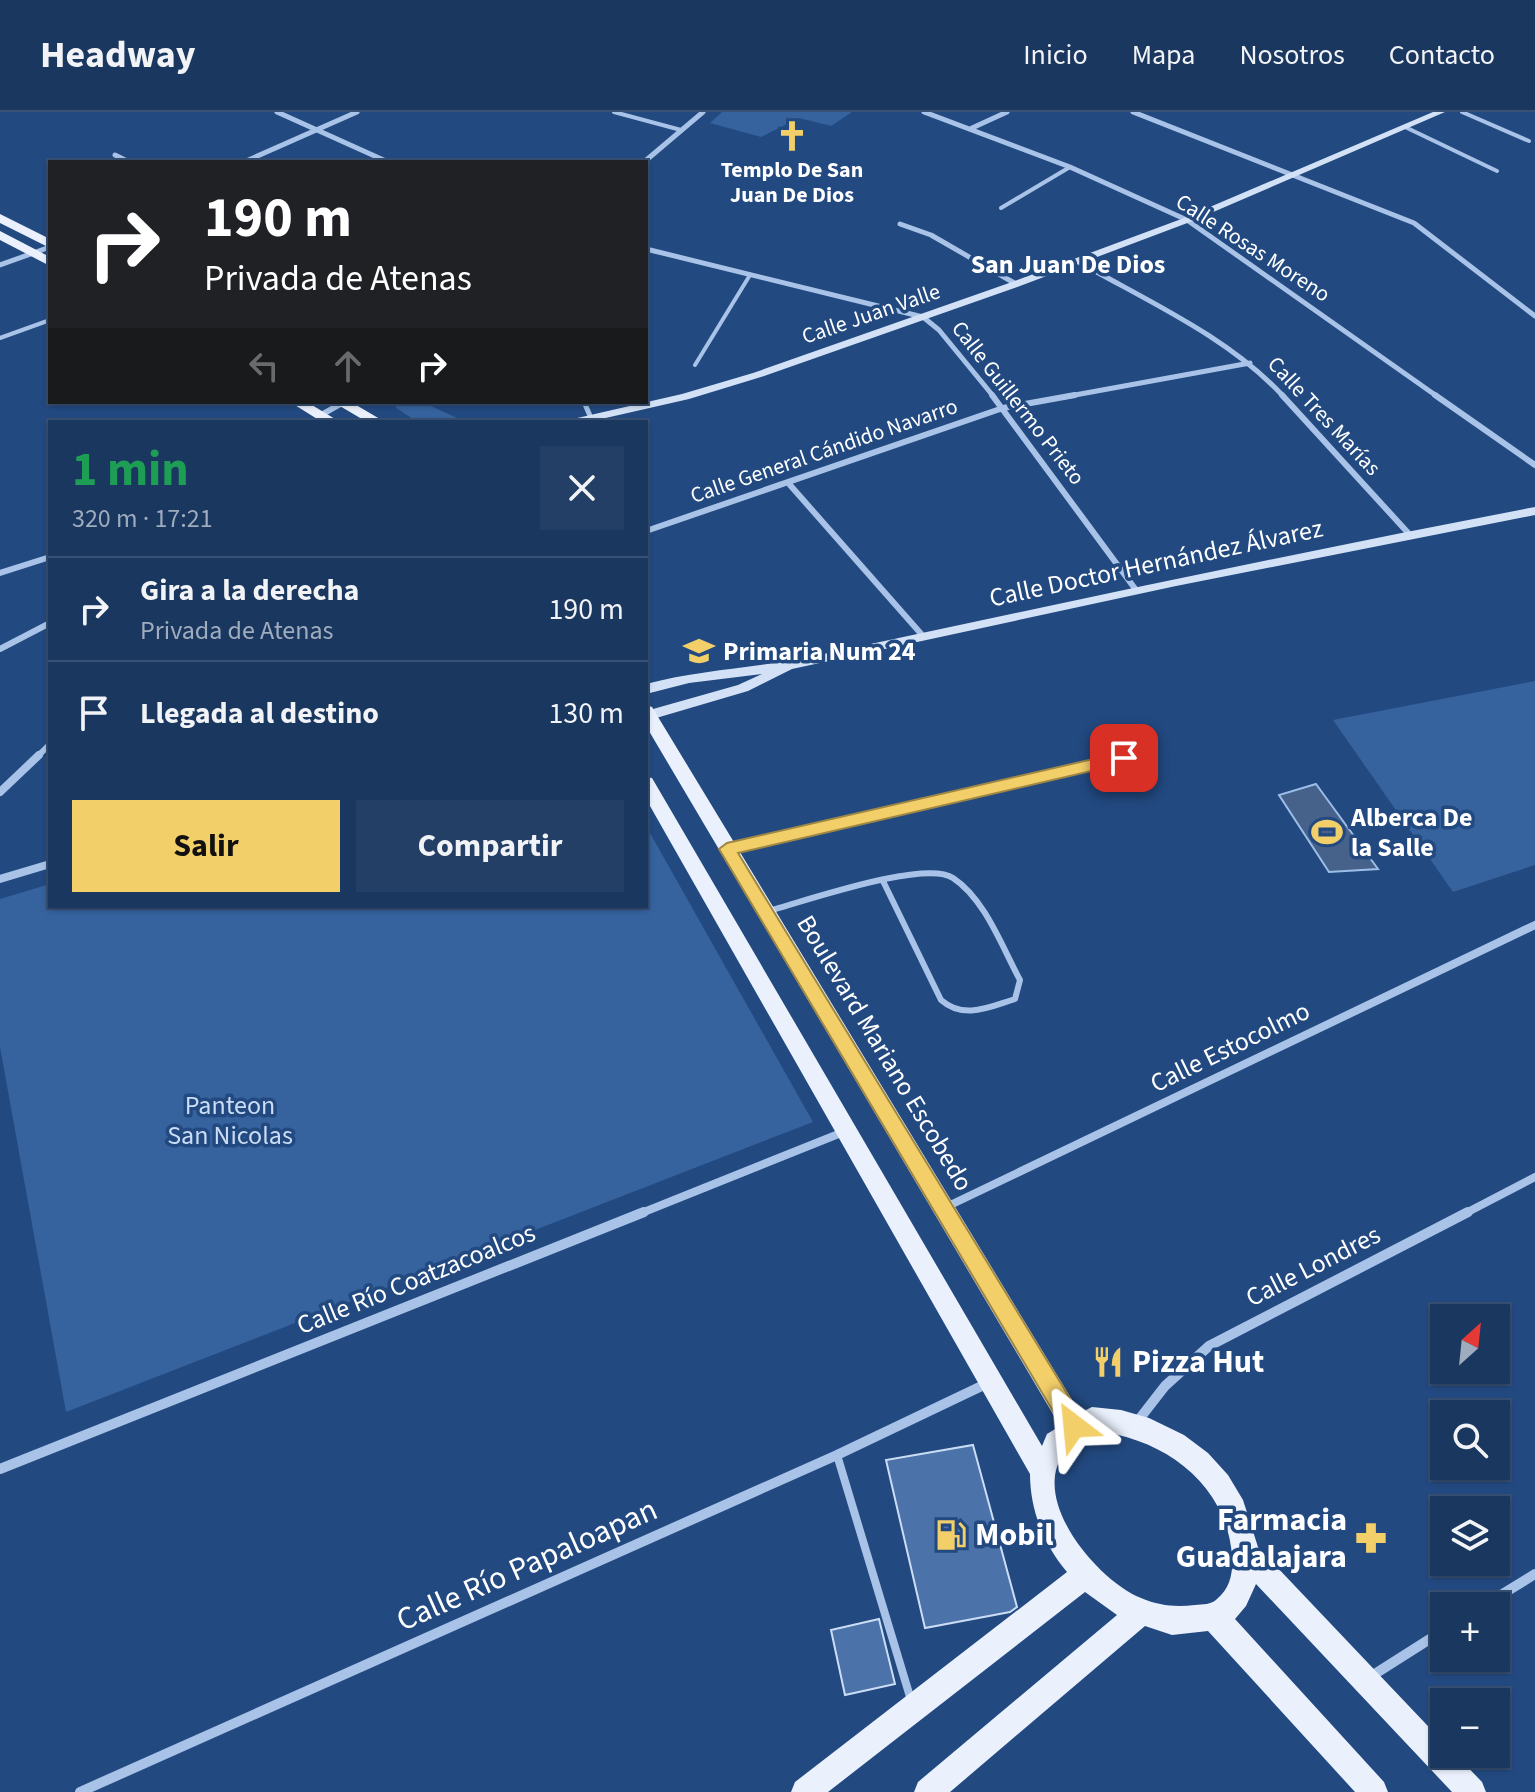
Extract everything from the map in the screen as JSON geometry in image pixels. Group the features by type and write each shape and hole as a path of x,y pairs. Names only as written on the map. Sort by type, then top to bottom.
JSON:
{"main road":[{"path":"0,218 48,244"},
{"path":"0,235 48,261"},
{"path":"301,404 327,418"},
{"path":"346,404 374,420"},
{"name":"Boulevard Mariano Escobedo","path":"648,716 1074,1426"},
{"path":"648,786 1042,1470"},
{"path":"1092,1419 1111,1419 1134,1425 1164,1438 1218,1481 1234,1504 1246,1554 1245,1579 1229,1608 1214,1617 1178,1622 1140,1613 1084,1576 1065,1553 1054,1531 1042,1491 1042,1470 1056,1438 1092,1419"},
{"path":"1246,1554 1363,1681 1472,1792"},
{"path":"805,1792 1084,1576"},
{"path":"928,1792 1140,1613"},
{"path":"1214,1617 1374,1792"}],"street":[{"path":"277,112 384,160"},
{"path":"249,160 357,112"},
{"name":"Calle Rosas Moreno","path":"924,112 1070,167 1187,220 1535,465"},
{"path":"971,128 1007,112"},
{"path":"1133,112 1414,223 1455,251 1535,316"},
{"name":"Calle Juan Valle","path":"582,420 714,388 1016,284 1187,220 1441,112"},
{"path":"646,160 699,113"},
{"path":"115,155 125,160"},
{"path":"900,224 931,235 1016,284"},
{"path":"0,265 48,246"},
{"name":"Calle Guillermo Prieto","path":"648,250 923,317 939,330 1003,408 1136,590"},
{"name":"Calle Tres Marías","path":"1077,261 1250,363 1410,535"},
{"name":"Calle General Cándido Navarro","path":"648,530 790,485 1003,408 1250,363"},
{"path":"790,485 923,636"},
{"name":"Calle Doctor Hernández Álvarez","path":"648,689 731,670 788,667 1136,590 1535,511"},
{"path":"0,573 48,558"},
{"path":"0,649 48,624"},
{"name":"Calle Doctor Hernández Álvarez","path":"648,714 743,688 788,667"},
{"path":"0,792 48,746"},
{"path":"727,849 1124,758"},
{"path":"0,879 48,865"},
{"name":"Calle Estocolmo","path":"944,1208 1535,925"},
{"name":"Calle Río Coatzacoalcos","path":"0,1469 848,1130"},
{"name":"Calle Londres","path":"1134,1425 1165,1386 1209,1346 1535,1177"},
{"name":"Calle Río Papaloapan","path":"80,1792 837,1455 993,1381"},
{"path":"1506,1592 1535,1574"},
{"path":"1363,1681 1430,1639"}],"lane":[{"path":"614,112 681,130"},
{"path":"1462,112 1529,141"},
{"path":"1405,127 1497,171"},
{"path":"1001,208 1070,167"},
{"path":"695,365 750,275"},
{"path":"0,338 48,321"},
{"path":"585,404 591,418"},
{"path":"765,912 883,881 934,871 950,875 961,884 1020,980 1015,999 961,1014 950,1011 941,1000 883,881"},
{"path":"837,1455 913,1706"}],"green space":[{"path":"722,112 852,112 831,126 799,118 761,137 710,123"},
{"path":"400,404 426,404 462,420 414,420 395,407"},
{"path":"1535,681 1535,865 1453,892 1333,720"},
{"name":"Panteon San Nicolas","path":"648,830 813,1122 66,1412 0,1047 0,899 48,885 48,908 648,908"}],"shaded area":[{"name":"Alberca De la Salle","path":"1316,784 1378,869 1329,872 1279,795"}],"building":[{"name":"Mobil","path":"973,1445 1017,1607 1010,1612 925,1628 886,1460"},
{"path":"879,1619 895,1684 845,1695 831,1630"}],"place":[{"name":"Templo De San Juan De Dios","path":"792,136"},
{"name":"Primaria Num 24","path":"699,651"},
{"name":"Alberca De la Salle","path":"1327,832"},
{"name":"Pizza Hut","path":"1108,1362"},
{"name":"Mobil","path":"951,1535"},
{"name":"Farmacia Guadalajara","path":"1371,1538"}],"district":[{"name":"San Juan De Dios","path":"1068,264"}],"route":[{"path":"1074,1426 727,849 1124,758"}]}
